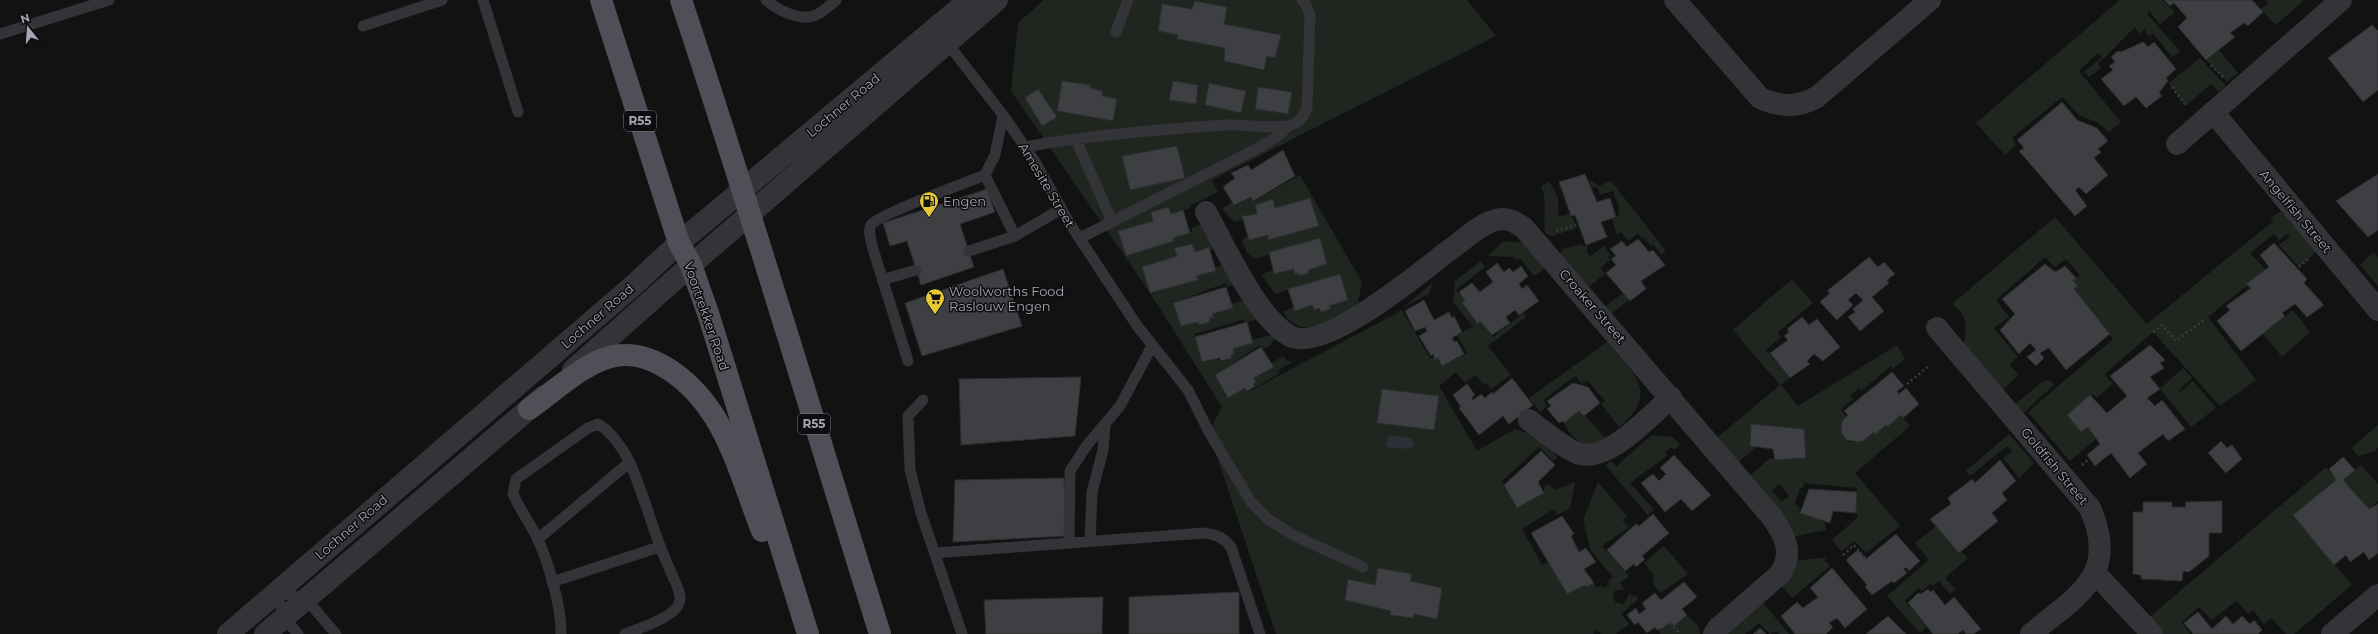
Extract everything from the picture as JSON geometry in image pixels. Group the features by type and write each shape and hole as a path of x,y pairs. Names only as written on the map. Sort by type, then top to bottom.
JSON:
{"main road":[{"name":"Voortrekker Road","path":"601,0 679,242 691,265 808,634"},
{"name":"R55","path":"681,0 751,214 797,371 880,634"},
{"path":"529,409 587,368 609,357 622,355 647,358 665,366 705,404 721,428 802,634"}],"street":[{"name":"Lochner Road","path":"265,634 291,626 306,599 529,409 691,265 751,214 942,35 969,0"},
{"name":"Lochner Road","path":"228,634 276,591 635,284 679,242 743,189 942,35 997,0"},
{"path":"1675,0 1760,98 1773,104 1792,106 1805,104 1817,97 1930,0"},
{"path":"2177,144 2341,0"},
{"name":"Angelfish Street","path":"2213,112 2378,310"},
{"name":"Croaker Street","path":"1206,212 1260,308 1277,326 1291,337 1305,339 1323,335 1385,300 1488,223 1510,220 1524,228 1671,397 1772,517 1784,535 1787,546 1785,565 1780,574 1718,628 1714,634"},
{"name":"Goldfish Street","path":"1937,328 2090,508 2098,531 2101,551 2096,574"},
{"path":"1529,420 1577,454 1594,455 1614,446 1671,397"},
{"path":"2031,634 2087,587 2096,574 2152,634"},
{"path":"2332,634 2378,595"}],"lane":[{"path":"0,34 109,0"},
{"path":"364,26 442,0"},
{"path":"483,0 518,112"},
{"path":"766,0 789,13 802,18 815,16 836,0"},
{"path":"1116,32 1128,0"},
{"path":"1080,238 1262,146 1304,116 1307,108 1310,15 1302,0"},
{"name":"Amesite Street","path":"942,35 1003,114 1025,147 1061,210 1152,346 1188,390 1209,432 1251,502 1269,520 1295,536 1363,567"},
{"path":"908,361 882,280 869,230 871,224 892,212 985,175 995,155 1003,114"},
{"path":"1025,147 1076,140 1226,125 1288,126"},
{"path":"1076,140 1112,221"},
{"path":"985,175 1015,236"},
{"path":"970,251 1015,236 1061,210"},
{"path":"882,280 916,270"},
{"path":"1068,543 1070,472 1087,445 1120,406 1152,346"},
{"path":"923,400 908,416 907,439 910,470 921,513 962,634"},
{"path":"562,634 562,623 552,582 538,538 513,494 516,479 588,428 598,424 607,428 630,462 659,547 678,587 680,600 675,611 625,634"},
{"path":"1090,541 1092,492 1103,450 1105,425"},
{"path":"538,538 630,462"},
{"path":"935,553 1204,533 1223,538 1231,547 1260,634"},
{"path":"552,582 659,547"},
{"path":"276,591 306,599 336,634"},
{"path":"276,591 291,626"}],"path":[{"path":"2211,65 2227,82"},
{"path":"2172,87 2186,106"},
{"path":"1556,230 1576,225"},
{"path":"2153,332 2162,325 2176,341 2205,319"},
{"path":"1907,384 1929,366"},
{"path":"1843,555 1854,545 1866,559"},
{"path":"1670,623 1680,634 1684,634"}],"shaded area":[{"path":"1044,0 1467,0 1496,36 1212,180 1218,192 1191,205 1190,208 1171,214 1169,207 1151,212 1153,221 1119,231 1125,256 1174,241 1173,238 1193,232 1191,228 1201,224 1218,248 1211,250 1209,247 1195,252 1192,244 1174,248 1177,256 1142,267 1150,293 1011,91 1018,23"},
{"path":"2120,0 2162,0 2175,12 2160,24 2149,11 2147,14 2180,51 2172,57 2153,33 2149,37 2144,29 2139,34 2135,27 2098,64 2101,68 2089,77 2084,72 2102,57 2098,53 2079,71 2121,122 2109,132 2097,122 2080,116 2062,97 2012,138 2016,145 2005,155 1976,123"},
{"path":"2265,0 2304,0 2276,25 2260,9 2268,4"},
{"path":"2219,50 2238,73 2227,82 2206,60"},
{"path":"2200,58 2226,86 2219,92 2211,84 2186,106 2169,83"},
{"path":"1300,175 1362,282 1357,307 1338,318 1318,326 1309,327 1299,326 1291,321 1283,312 1294,307 1295,311 1312,305 1315,310 1319,308 1321,312 1331,309 1329,306 1348,300 1340,274 1275,294 1262,276 1266,272 1273,271 1274,274 1294,269 1295,274 1299,273 1299,275 1309,273 1308,270 1327,264 1320,238 1269,252 1269,255 1255,259 1247,253 1242,240 1248,236 1249,240 1268,235 1269,240 1319,226 1310,198 1275,208 1273,199 1255,205 1257,214 1243,216 1243,220 1234,222 1223,210 1224,207 1232,202 1234,205 1251,197 1254,201"},
{"path":"1589,179 1599,186 1611,181 1666,251 1661,255 1653,244 1651,246 1644,237 1642,239 1638,233 1628,241 1621,232 1617,235 1612,219 1619,216 1618,212 1620,210 1613,191 1600,195 1597,187 1592,188"},
{"path":"1549,181 1558,198 1558,215 1564,216 1570,213 1577,228 1552,236 1546,234 1544,222 1545,205 1541,187"},
{"path":"2282,210 2316,252 2299,267 2279,245 2290,237 2287,234 2279,240 2274,234 2250,253 2266,270 2208,317 2256,380 2220,406 2153,332 2105,374 2113,384 2097,398 2092,394 2068,415 2081,432 2088,427 2096,439 2070,461 2028,412 2113,339 2074,289 2078,286 2073,280 2080,275 2066,259 2055,267 2045,257 1996,300 2009,317 1994,328 2018,357 2009,365 2019,375 1999,393 1977,369 1967,355 1965,348 1965,323 1959,310 1952,304 2055,217 2147,324 2273,221 2271,218"},
{"path":"1504,241 1523,243 1544,265 1544,269 1534,276 1520,258 1517,260 1514,257 1487,256"},
{"path":"1582,244 1583,246 1587,246 1587,252 1590,256 1604,246 1611,255 1608,257 1610,260 1600,268 1605,274 1587,288 1560,254 1563,249"},
{"path":"2374,252 2378,257 2378,286 2360,265"},
{"path":"1481,261 1485,267 1456,290 1465,301 1462,304 1478,324 1480,321 1493,337 1523,313 1526,317 1488,346 1511,375 1491,389 1486,383 1483,384 1476,375 1465,383 1456,372 1439,386 1477,451 1515,429 1539,437 1558,457 1553,461 1539,447 1502,481 1517,508 1544,493 1544,487 1548,484 1555,490 1575,482 1570,508 1557,515 1554,509 1522,529 1542,565 1548,562 1567,594 1585,585 1586,587 1594,583 1597,588 1601,585 1602,588 1609,585 1608,581 1613,577 1591,551 1583,520 1598,482 1627,516 1622,520 1629,527 1602,546 1629,576 1620,583 1624,590 1617,590 1613,593 1615,602 1624,604 1629,594 1633,597 1635,595 1638,599 1621,614 1629,624 1616,634 1601,634 1597,630 1593,634 1276,634 1209,432 1222,407 1150,293 1197,280 1196,276 1225,263 1238,284 1227,287 1226,283 1173,303 1181,326 1198,322 1200,325 1210,322 1209,318 1214,318 1212,314 1231,304 1246,299 1261,318 1247,322 1242,320 1195,334 1202,362 1232,358 1231,355 1234,354 1233,349 1253,343 1252,340 1272,335 1275,338 1271,345 1264,349 1261,346 1257,347 1215,375 1228,397 1245,388 1247,391 1255,386 1254,378 1274,367 1272,363 1283,356 1287,361 1293,362 1278,370 1280,373 1241,396 1397,313 1401,309 1430,358 1438,358 1442,366 1467,353 1457,335 1472,327 1474,328 1453,302 1455,281"},
{"path":"1792,279 1813,303 1777,333 1781,337 1766,350 1790,378 1781,385 1798,406 1897,345 1905,359 1893,369 1891,366 1861,391 1859,388 1850,396 1853,399 1841,409 1846,417 1841,427 1842,431 1844,437 1850,442 1863,441 1874,432 1876,434 1886,425 1887,427 1901,415 1910,426 1855,473 1900,526 1866,553 1855,541 1841,551 1832,540 1858,517 1856,513 1857,488 1804,483 1803,488 1800,488 1795,503 1800,509 1799,513 1824,521 1826,530 1792,537 1747,478 1769,459 1774,458 1775,460 1806,457 1804,429 1751,424 1750,446 1756,447 1736,464 1714,440 1780,385 1733,330","holes":["1780,484 1789,496 1781,502 1772,490"]},
{"path":"1432,283 1430,293 1403,308"},
{"path":"1623,293 1629,300 1609,315 1603,308"},
{"path":"2293,310 2310,332 2282,357 2263,334"},
{"path":"1607,342 1626,364 1638,383 1641,393 1632,415 1619,427 1601,404 1605,401 1587,380 1582,384 1575,376 1543,400 1547,406 1540,412 1529,398"},
{"path":"2183,368 2192,378 2179,390 2180,392 2193,381 2216,408 2191,427 2160,389"},
{"path":"2050,380 2054,385 2020,416 2012,407 2043,381"},
{"path":"1579,411 1584,416 1585,415 1607,440 1584,445 1572,436 1564,423"},
{"path":"2378,425 2378,448 2375,448 2376,451 2358,456 2351,448"},
{"path":"2009,434 2034,463 2019,478 2003,458 2012,452 2007,446 1970,476 1966,471"},
{"path":"1388,435 1411,438 1414,444 1410,449 1386,447"},
{"path":"1652,435 1673,437 1680,445 1674,450 1671,447 1665,452 1668,455 1630,483 1654,510 1648,515 1606,466 1611,460 1617,467"},
{"path":"2361,465 2378,484 2378,501 2369,509 2343,480"},
{"path":"2326,467 2336,480 2293,515 2352,585 2294,634 2286,634 2271,618 2264,624 2253,610 2248,614 2236,601 2212,620 2199,607 2182,622 2190,634 2159,634 2146,620"},
{"path":"1936,526 1968,558 1945,578 1955,589 1950,594 1939,581 1933,586 1931,583 1922,591 1919,588 1905,601 1927,627 1920,633 1887,596 1929,560 1915,543"},
{"path":"1664,546 1688,574 1660,593 1653,584 1654,575 1644,563"},
{"path":"1827,557 1824,560 1830,566 1792,598 1778,582 1793,561"},
{"path":"1760,599 1789,634 1779,634 1776,631 1770,634 1759,623 1745,634 1722,634"},
{"path":"1687,615 1699,627 1700,634 1660,634 1658,630 1661,627 1663,628 1671,622 1674,625"}],"building":[{"path":"2164,0 2252,0 2263,12 2248,26 2244,23 2230,33 2235,37 2206,60 2178,27 2187,18 2174,3 2170,6"},
{"path":"1195,1 1227,7 1224,24 1281,35 1275,58 1267,56 1264,70 1224,61 1225,48 1177,39 1178,35 1158,31 1162,4 1192,9"},
{"path":"2372,25 2378,31 2378,90 2363,102 2328,58"},
{"path":"2143,42 2148,47 2154,42 2176,69 2166,78 2168,81 2159,93 2162,96 2146,108 2136,97 2124,106 2101,79 2113,70 2109,66 2115,62 2111,57 2118,51 2121,52"},
{"path":"1062,81 1091,85 1090,88 1103,91 1102,96 1117,99 1113,121 1057,111"},
{"path":"1173,81 1198,85 1196,104 1169,100"},
{"path":"1209,83 1246,91 1241,113 1205,105"},
{"path":"1258,87 1292,92 1288,114 1255,109"},
{"path":"1038,89 1057,117 1042,126 1025,98"},
{"path":"2062,102 2077,120 2097,128 2108,141 2098,149 2101,152 2094,158 2108,175 2086,194 2079,187 2075,190 2087,206 2075,216 2019,151 2024,148 2017,140"},
{"path":"1177,146 1185,178 1130,190 1122,156"},
{"path":"1283,150 1295,176 1253,201 1251,197 1234,205 1223,187 1235,178 1231,173 1248,165 1251,170"},
{"path":"1585,174 1597,202 1610,198 1616,217 1601,222 1607,237 1586,245 1575,215 1571,216 1559,182"},
{"path":"2378,174 2378,230 2368,237 2336,201"},
{"path":"987,189 995,212 960,224 974,267 921,285 907,241 890,246 883,223"},
{"path":"1310,198 1319,226 1268,240 1268,235 1249,240 1242,216 1257,214 1255,205 1273,199 1275,208"},
{"path":"1169,207 1171,214 1183,210 1190,233 1173,238 1174,241 1126,256 1118,231 1153,221 1151,212"},
{"path":"1320,238 1327,264 1308,270 1309,273 1299,276 1299,273 1295,274 1294,269 1274,274 1269,252"},
{"path":"1638,239 1649,252 1653,250 1665,265 1641,281 1646,289 1630,301 1606,273 1616,265 1611,259 1616,256 1610,249 1622,241 1627,247"},
{"path":"2274,243 2307,279 2304,283 2324,305 2307,317 2295,304 2282,313 2285,316 2241,351 2217,321 2230,310 2226,306 2251,288 2246,284 2269,267 2260,255"},
{"path":"1192,244 1195,252 1209,247 1216,271 1196,276 1198,280 1150,293 1142,267 1177,256 1174,248"},
{"path":"1869,257 1878,267 1884,262 1895,274 1887,280 1889,283 1872,297 1884,311 1860,331 1848,317 1855,312 1853,309 1863,300 1856,293 1848,300 1853,305 1837,320 1820,302 1830,293 1827,291"},
{"path":"1497,263 1504,272 1509,268 1513,272 1521,266 1528,276 1519,284 1522,289 1527,285 1539,301 1519,315 1515,310 1506,317 1510,323 1492,335 1480,321 1478,324 1462,303 1465,301 1459,292 1472,283 1480,292 1493,282 1486,272"},
{"path":"2045,264 2055,272 2065,266 2077,279 2073,280 2078,286 2074,289 2110,334 2066,370 2049,348 2040,353 2044,358 2036,366 2027,357 2036,350 2030,343 2019,354 2000,330 2015,314 2002,299"},
{"path":"1003,269 1022,326 922,356 905,303"},
{"path":"1340,274 1348,300 1329,306 1331,309 1321,312 1319,308 1315,310 1312,305 1295,311 1288,289"},
{"path":"1226,287 1233,308 1212,314 1214,318 1209,318 1210,322 1199,325 1198,322 1181,326 1173,303"},
{"path":"1424,300 1434,320 1449,312 1452,318 1454,316 1462,332 1452,338 1454,342 1457,341 1464,354 1442,366 1438,358 1435,360 1433,354 1431,356 1419,336 1427,331 1425,327 1415,331 1405,311"},
{"path":"1802,317 1809,325 1817,319 1840,347 1823,361 1814,354 1807,361 1810,364 1790,378 1770,353 1788,340 1784,336 1789,332 1787,329"},
{"path":"1247,322 1253,343 1233,349 1234,354 1231,355 1232,358 1221,361 1220,358 1202,362 1195,337"},
{"path":"2150,345 2165,360 2160,363 2164,368 2150,377 2160,389 2147,398 2155,406 2162,400 2185,429 2168,441 2163,434 2138,453 2147,464 2130,478 2111,453 2095,466 2087,455 2100,444 2088,427 2081,432 2067,415 2090,395 2107,413 2127,396 2110,376"},
{"path":"1261,347 1274,367 1254,378 1256,382 1253,384 1255,386 1247,391 1245,388 1228,398 1215,375"},
{"path":"1892,372 1904,386 1897,391 1899,394 1906,388 1919,404 1903,418 1901,415 1887,427 1886,425 1876,434 1874,432 1863,441 1858,442 1847,440 1842,434 1841,427 1843,420 1848,415 1844,411"},
{"path":"1081,377 1075,436 961,445 959,379"},
{"path":"1512,378 1533,405 1509,424 1503,416 1479,435 1459,408 1461,407 1453,395 1467,384 1475,395 1471,398 1473,400 1481,394 1485,398 1492,392 1493,394"},
{"path":"1573,383 1588,387 1600,403 1584,416 1579,411 1564,423 1563,421 1559,423 1547,409 1551,406 1547,401"},
{"path":"1382,389 1439,396 1434,430 1377,423"},
{"path":"1751,424 1804,429 1806,458 1775,460 1773,449 1750,446"},
{"path":"2221,441 2227,448 2232,445 2242,459 2226,473 2208,453"},
{"path":"1541,451 1555,465 1538,482 1544,493 1517,508 1504,485"},
{"path":"1674,455 1711,495 1692,511 1681,499 1665,512 1641,483 1653,474 1659,481 1666,474 1660,468"},
{"path":"2343,457 2355,470 2343,480 2369,509 2378,504 2378,553 2369,560 2364,552 2350,562 2346,555 2334,565 2293,515 2336,480 2329,469"},
{"path":"2000,460 2016,481 2002,493 2007,500 1992,513 1998,521 1959,553 1930,519 1951,504 1948,498 1950,496 1972,479 1975,483"},
{"path":"1064,478 1066,536 953,542 955,480"},
{"path":"1809,489 1857,492 1856,513 1833,511 1830,523 1800,513"},
{"path":"2222,501 2222,533 2209,533 2209,556 2189,572 2183,571 2182,581 2141,579 2141,575 2133,574 2133,512 2143,512 2143,502 2172,502 2172,507 2186,507 2185,502"},
{"path":"1653,514 1669,533 1642,556 1645,559 1636,567 1634,564 1625,571 1607,550 1636,524 1639,526"},
{"path":"1562,516 1574,534 1571,536 1579,552 1586,548 1596,562 1584,569 1594,583 1586,587 1585,585 1567,594 1531,533"},
{"path":"1896,534 1920,561 1909,571 1906,567 1904,569 1907,573 1894,583 1892,581 1872,595 1865,587 1867,585 1846,560 1858,550 1866,559"},
{"path":"1378,568 1412,574 1410,581 1442,588 1437,619 1414,614 1413,618 1390,615 1391,611 1345,600 1348,579 1375,585"},
{"path":"1832,568 1867,609 1845,628 1837,618 1829,623 1833,627 1826,634 1795,634 1781,616 1797,602 1803,608 1818,597 1810,588"},
{"path":"1684,582 1697,597 1682,609 1687,615 1674,626 1671,622 1663,628 1657,630 1655,627 1647,633 1638,622 1635,625 1627,615 1636,608 1639,614 1646,609 1642,603 1655,593 1661,600"},
{"path":"1928,589 1930,592 1933,590 1945,605 1954,597 1981,629 1974,634 1966,634 1963,630 1958,634 1933,634 1908,603 1918,593 1921,594"},
{"path":"1239,592 1239,634 1129,634 1129,597"},
{"path":"1103,597 1102,634 986,634 984,600"},
{"path":"2198,612 2212,629 2226,616 2233,624 2242,616 2250,624 2254,620 2262,630 2258,634 2193,634 2184,623"},
{"path":"1888,616 1906,634 1866,634"},
{"path":"1760,628 1766,634 1753,634"}],"place":[{"name":"Engen","path":"929,218"},
{"name":"Woolworths Food Raslouw Engen","path":"935,315"}]}
